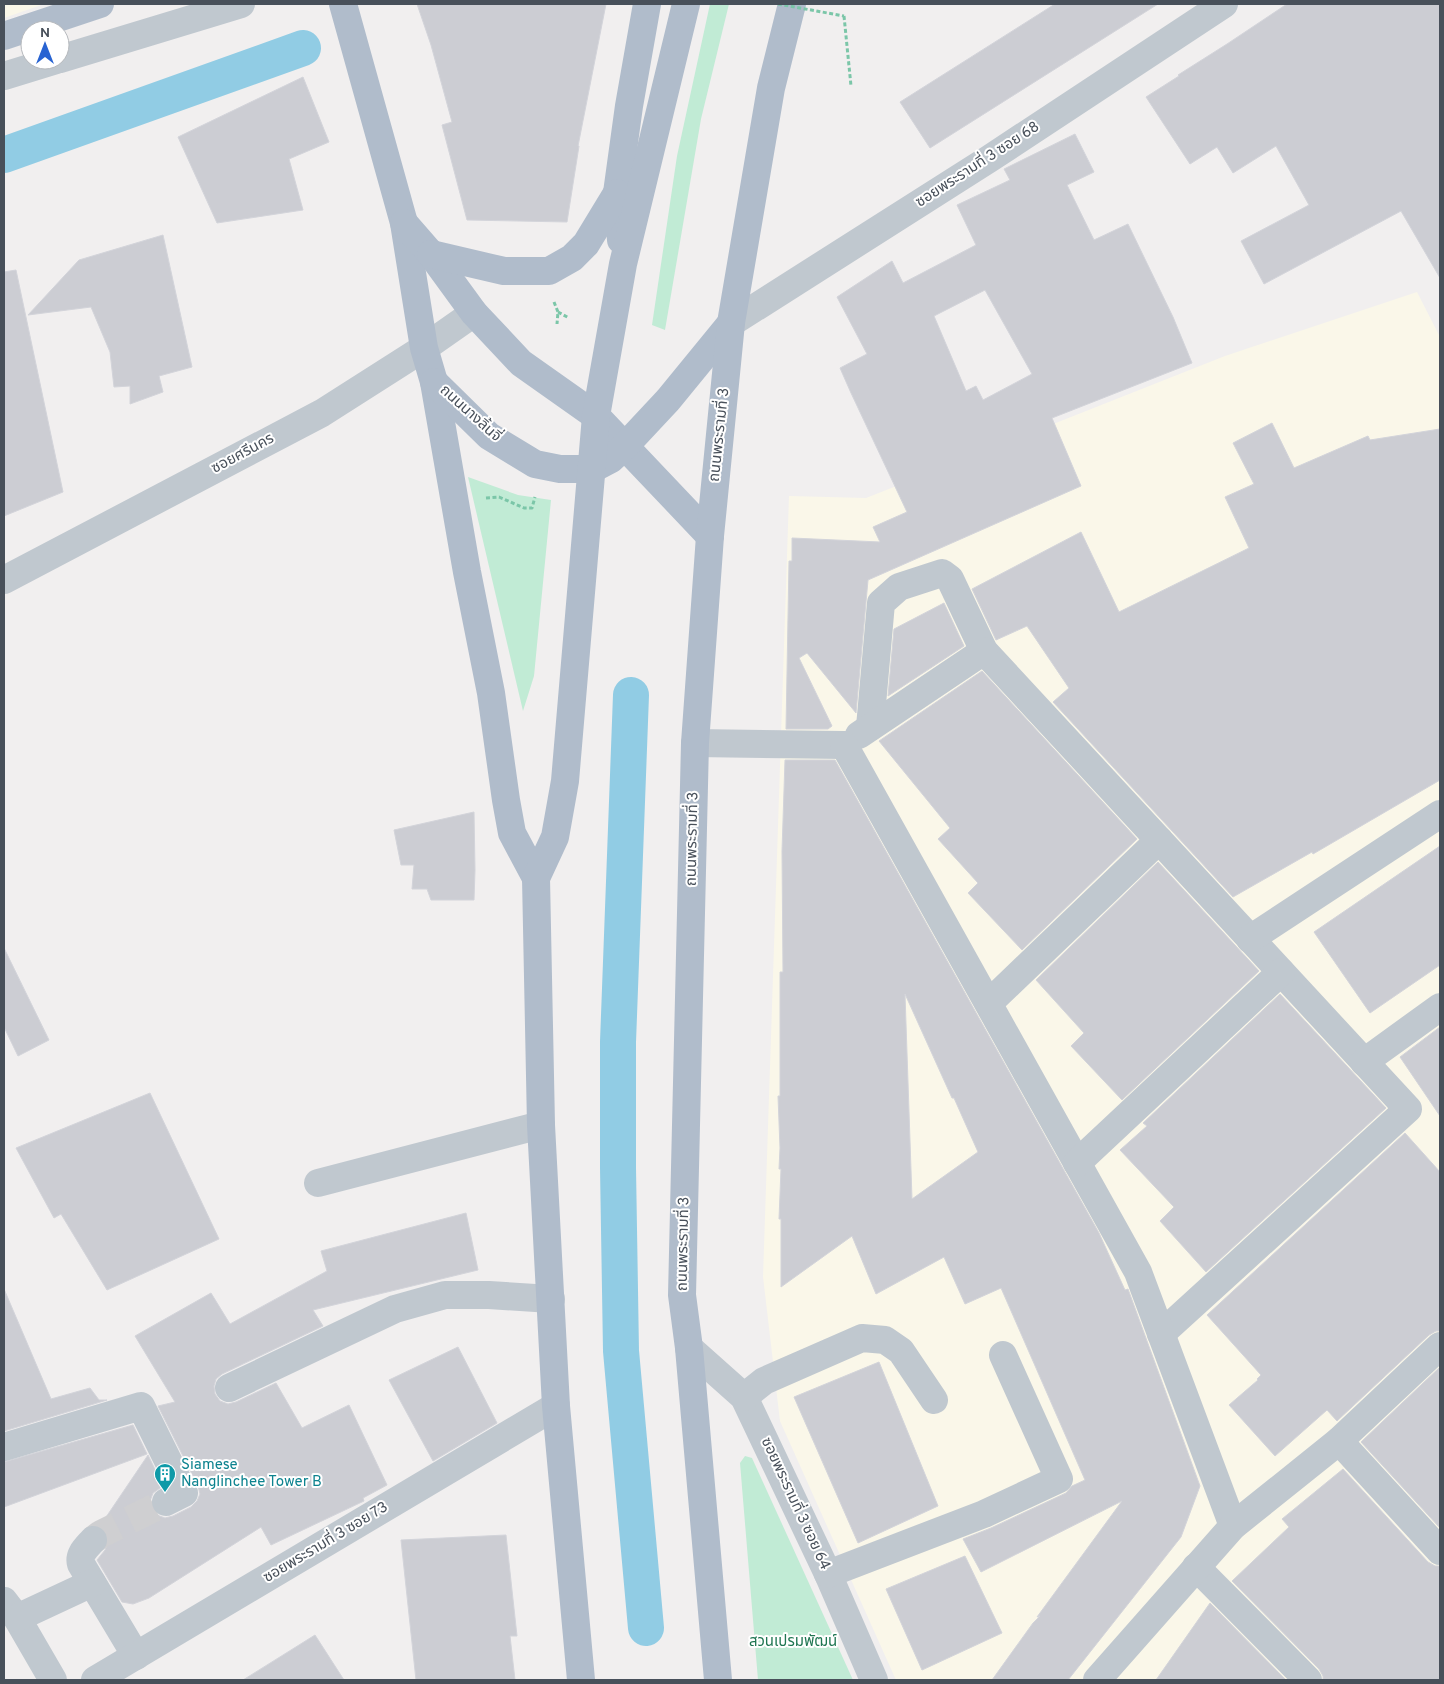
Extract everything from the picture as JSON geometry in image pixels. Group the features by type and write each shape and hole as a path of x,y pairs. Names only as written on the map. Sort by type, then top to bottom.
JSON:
{"main road":[{"path":"4,36 100,4"},
{"name":"ถนนนางลิ้นจี่","path":"343,4 404,223 424,348 434,382 489,436 535,464 560,468 592,468 610,459 625,446 668,400 730,323"},
{"path":"623,264 617,193 629,106 647,4"},
{"path":"581,1680 556,1406 542,1125 536,878 555,837 565,781 596,416 623,264 686,4"},
{"name":"ถนนพระรามที่ 3","path":"718,1680 689,1348 682,1295 695,743 710,536 730,323 771,88 792,4"},
{"path":"430,254 504,270 549,271 572,258 586,244 617,193"},
{"name":"ถนนนางลิ้นจี่","path":"404,223 474,313 520,363 596,416 710,536"},
{"path":"434,382 467,572 491,693 512,833 536,878"}],"street":[{"path":"70,56 241,4"},
{"name":"ซอยพระรามที่ 3 ซอย 68","path":"730,323 989,159 1224,4"},
{"path":"4,76 24,70"},
{"name":"ซอยศรีนคร","path":"4,580 322,413 424,348 474,313"},
{"path":"870,727 880,603 899,587 942,573 950,578 984,651 1408,1109 1161,1334"},
{"path":"695,743 844,745 984,651"},
{"path":"844,745 1138,1272 1233,1526"},
{"path":"1250,939 1440,814"},
{"path":"989,1004 1159,840"},
{"path":"1078,1163 1281,972"},
{"path":"1364,1062 1440,1007"},
{"path":"318,1184 542,1125"},
{"path":"229,1388 396,1309 445,1295 489,1295 550,1299"},
{"path":"744,1396 764,1382 862,1338 885,1340 901,1351 934,1400"},
{"path":"1096,1680 1233,1526 1339,1440 1440,1346"},
{"name":"ซอยพระรามที่ 3 ซอย 64","path":"689,1348 744,1396 828,1574 874,1680"},
{"path":"828,1574 984,1514 1059,1479 1003,1355"},
{"path":"4,1447 141,1406 184,1493 166,1502"},
{"name":"ซอยพระรามที่ 3 ซอย 73","path":"95,1680 556,1406"},
{"path":"1339,1440 1440,1551"},
{"path":"93,1540 84,1550 80,1560 136,1656"},
{"path":"1196,1567 1308,1680"},
{"path":"53,1680 11,1609 92,1583"}],"path":[{"path":"778,4 844,16 850,86"},
{"path":"552,295 558,312 557,324"},
{"path":"558,312 569,318"},
{"path":"482,498 499,498 524,508 532,508 535,498"}],"shaded area":[{"path":"4,4 44,4 4,18"},
{"path":"1417,292 1440,337 1440,1680 896,1680 780,1421 763,1277 789,496 866,498 1225,356"}],"green space":[{"path":"710,4 729,4 701,119 665,330 652,325 677,156"},
{"path":"468,477 518,495 551,500 534,676 523,711"},
{"name":"สวนเปรมพัฒน์","path":"745,1456 752,1458 853,1680 758,1680 740,1463"}],"building":[{"path":"417,4 606,4 578,146 567,222 467,220 442,125 452,122 431,45"},
{"path":"1055,4 1158,4 930,148 900,102"},
{"path":"1287,4 1440,4 1440,278 1401,211 1264,284 1241,241 1309,205 1276,146 1233,173 1217,147 1190,164 1146,97"},
{"path":"303,77 329,142 289,159 303,210 217,223 178,137"},
{"path":"1075,134 1094,172 1067,185 1094,240 1128,224 1173,317 1192,363 1052,418 1081,486 868,580 856,713 807,653 799,658 832,726 828,729 786,729 789,561 792,561 792,538 880,542 873,527 907,512 840,368 867,354 837,297 892,261 903,283 976,245 957,205 1010,180 1004,169","holes":["985,290 1032,374 983,400 976,386 966,391 934,316"]},
{"path":"163,235 192,367 159,376 163,392 130,404 130,386 114,387 110,352 91,307 28,315 79,260"},
{"path":"16,270 63,492 4,516 4,272"},
{"path":"1272,423 1294,468 1368,436 1370,440 1440,429 1440,780 1313,854 1312,852 1233,897 1053,702 1069,688 1027,626 996,640 972,589 1081,532 1119,612 1249,548 1225,497 1254,484 1233,443"},
{"path":"944,603 964,646 888,696 894,629"},
{"path":"982,671 1137,839 1022,950 968,893 978,883 938,839 950,828 879,741"},
{"path":"785,760 835,760 1099,1233 1125,1290 1128,1289 1200,1486 1181,1537 1068,1680 992,1680 1122,1501 981,1572 963,1539 1066,1493 1072,1486 1085,1480 1001,1288 965,1304 944,1257 876,1294 852,1236 781,1287 781,1219 779,1219 781,1169 779,1169 778,1096 780,1096 780,972 783,972 782,851","holes":["905,994 952,1098 954,1098 978,1152 912,1199"]},
{"path":"474,812 474,900 431,900 427,889 412,889 414,865 401,865 394,830"},
{"path":"1440,846 1440,965 1370,1013 1314,932"},
{"path":"1158,862 1259,971 1122,1100 1071,1046 1084,1033 1036,980"},
{"path":"4,948 49,1040 18,1056 4,1027"},
{"path":"1280,994 1386,1108 1206,1272 1160,1221 1174,1207 1120,1150 1147,1126 1143,1123"},
{"path":"1440,1027 1440,1116 1400,1057"},
{"path":"150,1093 219,1239 107,1290 61,1214 54,1218 16,1148"},
{"path":"1405,1133 1440,1172 1440,1331 1429,1335 1337,1421 1327,1410 1275,1456 1229,1405 1258,1380 1261,1375 1207,1315"},
{"path":"466,1213 478,1270 313,1310 323,1326 222,1374 216,1379 214,1386 215,1394 220,1401 228,1404 276,1383 302,1428 349,1405 387,1485 363,1498 364,1501 271,1545 261,1527 149,1598 133,1604 122,1602 97,1560 108,1543 108,1535 100,1526 148,1455 163,1486 153,1493 150,1501 152,1509 157,1515 165,1518 173,1516 191,1507 197,1501 200,1494 198,1486 158,1406 175,1402 135,1336 211,1293 230,1324 327,1271 321,1251"},
{"path":"4,1289 51,1399 90,1388 99,1400 107,1400 4,1431"},
{"path":"458,1347 497,1423 433,1461 389,1380"},
{"path":"879,1362 938,1506 858,1543 794,1397"},
{"path":"1440,1367 1440,1528 1361,1442"},
{"path":"133,1425 147,1454 4,1507 4,1462"},
{"path":"1343,1469 1428,1562 1435,1566 1440,1566 1440,1680 1323,1680 1319,1669 1232,1581 1289,1527 1282,1519"},
{"path":"506,1535 517,1636 510,1636 515,1680 416,1680 401,1540"},
{"path":"965,1556 1002,1633 922,1670 886,1589"},
{"path":"1210,1603 1286,1680 1156,1680"},
{"path":"315,1635 344,1680 243,1680"}],"waterway":[{"path":"4,155 303,48"},
{"path":"631,695 618,1042 618,1168 621,1351 646,1628"}],"tunnel":[{"path":"93,1540 101,1534 166,1502"}],"place":[{"name":"Siamese Nanglinchee Tower B","path":"165,1493"}]}
